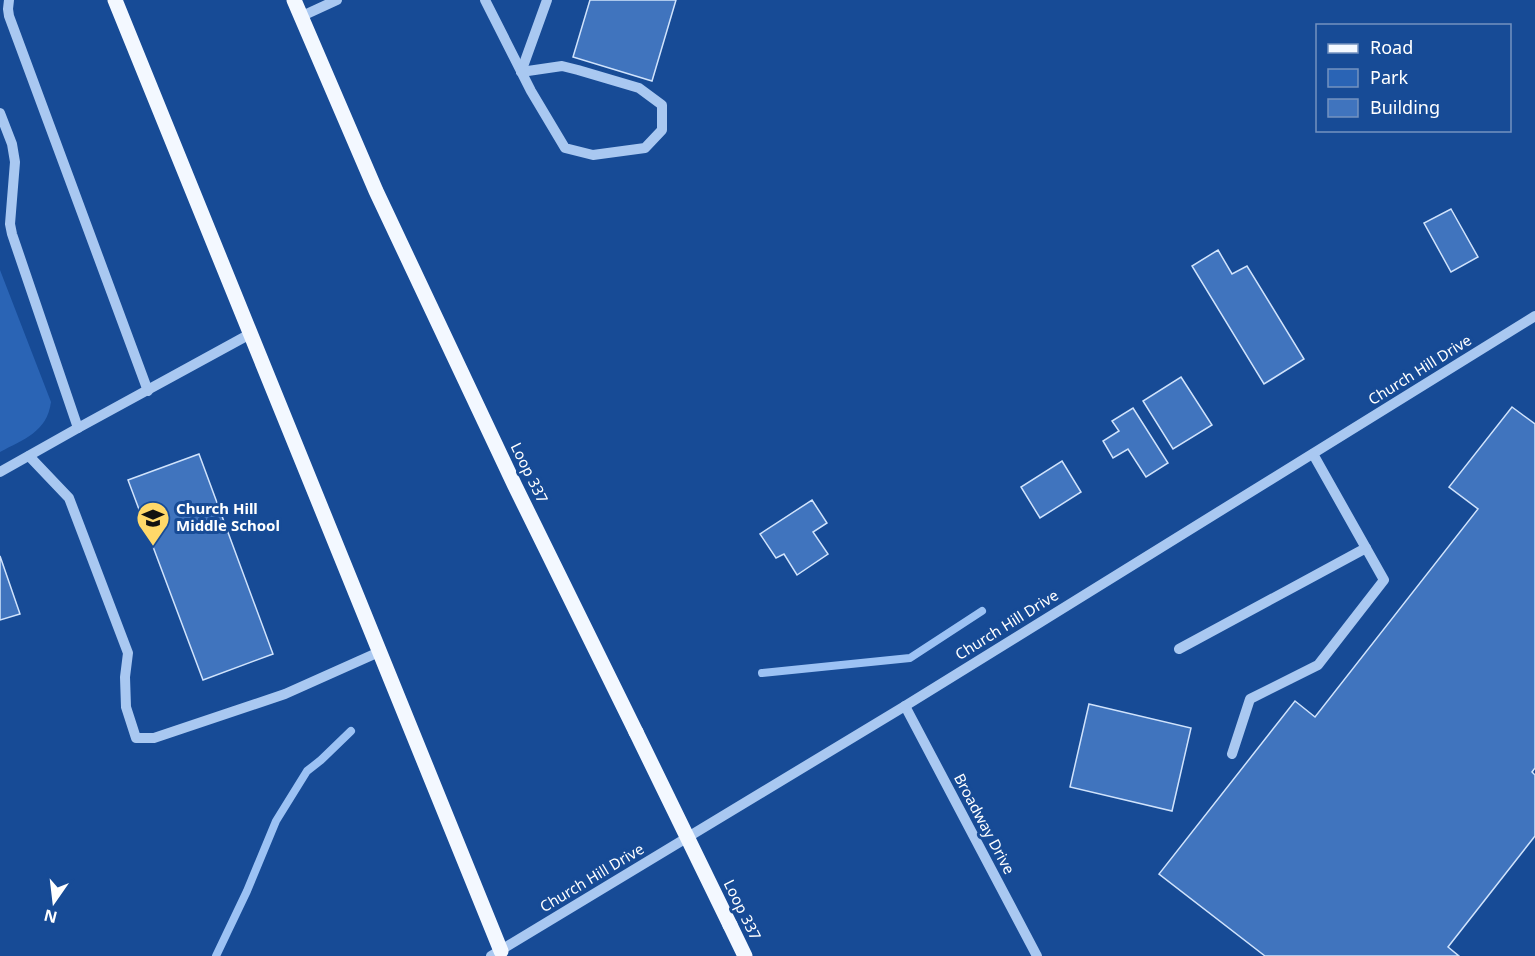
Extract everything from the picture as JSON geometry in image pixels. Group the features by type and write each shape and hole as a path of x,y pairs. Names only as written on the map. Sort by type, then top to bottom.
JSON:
{"main road":[{"path":"115,0 379,652 496,953"},
{"name":"Loop 337","path":"294,0 375,191 515,486 745,956"}],"street":[{"path":"9,0 9,16 147,391"},
{"path":"300,16 337,0"},
{"path":"485,0 521,72 531,91 565,148 593,155 645,148 662,130 662,105 639,88 562,66 521,72"},
{"path":"521,72 548,0"},
{"path":"0,113 15,162 10,224 12,234 78,428"},
{"name":"Church Hill Drive","path":"496,953 905,706 1535,316"},
{"path":"0,472 250,334"},
{"path":"1232,754 1250,699 1318,665 1384,580 1313,454"},
{"path":"29,456 69,498 124,642 128,653 125,677 126,707 136,738 154,738 285,694 379,652"},
{"path":"1179,648 1366,548"},
{"name":"Broadway Drive","path":"905,706 1037,956"}],"green space":[{"path":"0,270 51,402 45,421 39,428 0,452"}],"building":[{"path":"590,0 676,0 652,81 573,57"},
{"path":"1451,209 1478,257 1451,272 1424,223"},
{"path":"1218,250 1232,274 1247,266 1304,359 1264,384 1192,266"},
{"path":"1181,377 1212,425 1173,449 1143,401"},
{"path":"1512,407 1535,424 1535,768 1532,772 1535,775 1535,836 1448,947 1459,956 1265,956 1159,874 1295,701 1315,717 1478,509 1449,487"},
{"path":"1133,408 1168,463 1146,477 1128,449 1113,458 1103,441 1119,431 1112,421"},
{"path":"199,454 273,654 203,680 128,480"},
{"path":"1062,461 1081,492 1040,518 1021,487"},
{"path":"812,500 827,523 813,532 828,554 797,575 784,554 776,558 760,534"},
{"path":"0,556 20,614 0,620"},
{"path":"1089,704 1191,728 1172,811 1070,787"}],"waterway":[{"path":"762,673 910,658 982,611"},
{"path":"216,956 247,891 276,821 307,771 351,731"}],"place":[{"name":"Church Hill Middle School","path":"153,547"}]}
